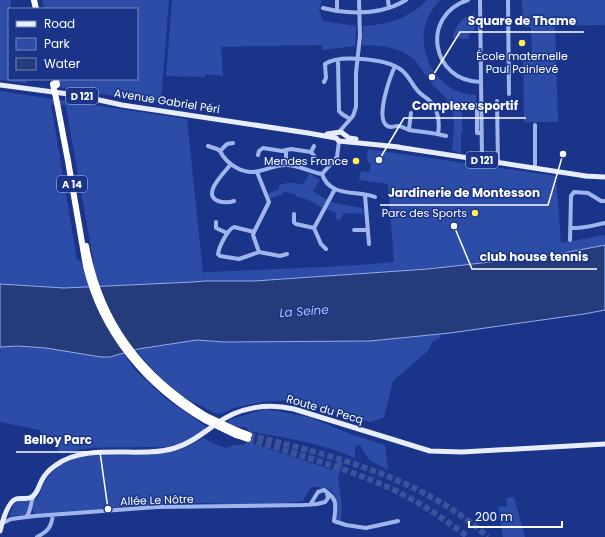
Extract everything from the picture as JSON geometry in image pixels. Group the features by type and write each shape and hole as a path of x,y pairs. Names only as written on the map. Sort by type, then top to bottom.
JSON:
{"highway":[{"name":"A 14","path":"54,82 94,293 109,325 129,356 160,389 188,411 214,426 248,437"}],"main road":[{"name":"Avenue Gabriel Péri","path":"0,85 81,95 122,105 308,133 329,134 399,148 586,176"},
{"name":"Avenue Gabriel Péri","path":"438,154 482,161"},
{"name":"Avenue Gabriel Péri","path":"497,163 562,174 605,177"},
{"name":"Route du Pecq","path":"29,501 36,493 41,481 48,471 70,457 87,453 156,451 175,448 193,441 216,424 233,414 262,406 294,409 430,451 462,452 605,444"},
{"path":"1,529 2,520 11,503 15,499 29,501"},
{"path":"1,529 8,519 14,503 20,499"}],"street":[{"path":"337,0 337,11"},
{"path":"322,174 338,157 340,136 356,107 357,59 360,36 360,12 358,0"},
{"path":"388,0 389,8"},
{"path":"323,8 337,11 373,12 389,8 406,0"},
{"path":"468,0 454,7 444,17 438,31 438,47 443,62 454,73 466,80 481,82"},
{"path":"480,0 482,161"},
{"path":"508,0 509,94"},
{"path":"324,82 326,78 325,64 338,60 347,58 357,59 383,62 395,66 404,71 418,91 432,104 438,115 438,134"},
{"path":"338,60 340,111 349,119"},
{"path":"395,66 386,93 383,120 385,125 389,127 399,126 446,136"},
{"path":"497,101 497,163"},
{"path":"481,105 477,105 477,133 482,133"},
{"path":"409,129 411,113"},
{"path":"535,125 535,168"},
{"path":"220,151 227,144 233,143"},
{"path":"208,146 220,151 224,158 231,164 245,171 257,172 286,165 299,167 322,174"},
{"path":"314,146 312,152 314,157"},
{"path":"258,155 259,151 263,148 291,149 312,152"},
{"path":"286,150 286,165"},
{"path":"231,164 214,186 212,192 216,200 225,203 234,201"},
{"path":"257,172 268,202 254,232 259,252"},
{"path":"322,174 324,180 335,189 375,197"},
{"path":"314,228 335,189"},
{"path":"570,240 571,196 574,192 588,193 600,201 605,201"},
{"path":"365,195 369,244"},
{"path":"294,214 294,222 296,224 314,228"},
{"path":"216,222 216,228 226,233"},
{"path":"570,228 580,228 605,222"},
{"path":"254,232 234,227 226,233 219,252 220,256 239,259 259,252 280,256 287,254"},
{"path":"314,228 322,246 326,249"},
{"path":"354,230 367,230"},
{"path":"310,505 318,492 324,490 330,494 335,502 334,521 346,525 366,528 398,521"},
{"path":"325,502 328,498 327,493"},
{"path":"26,517 28,515 29,501"},
{"name":"Allée Le Nôtre","path":"8,519 157,507 264,507 310,505 331,501 335,502"},
{"path":"8,519 7,515 11,503"},
{"path":"29,509 31,514 35,516"},
{"path":"37,537 46,532 51,524 53,515"}],"green space":[{"path":"0,0 11,0 11,8 8,8 8,80 28,80 26,83 0,80"},
{"path":"42,0 169,0 161,103 61,88 59,80 138,80 138,8 44,8"},
{"path":"172,0 322,0 319,10 323,21 356,26 355,46 322,50 322,45 221,47 223,76 206,74 205,77 166,76"},
{"path":"427,0 441,0 430,13 425,28 424,43 427,59 435,73 446,84 460,92 476,95 476,104 462,105 463,132 461,132 461,154 452,150 454,123 453,113 449,104 443,95 430,82 418,64 406,54 392,48 362,46 363,26 381,24 406,16"},
{"path":"522,0 605,0 605,25 555,27 558,122 524,122 523,59 532,58 531,27 523,27"},
{"path":"475,13 475,29 470,33 468,39 453,38 457,25 466,17"},
{"path":"0,91 187,119 203,273 347,266 394,262 388,184 359,180 361,171 369,172 371,163 368,163 367,160 368,149 556,176 561,243 605,235 605,245 553,255 427,269 254,281 205,281 64,288 0,284","holes":["51,104 65,105 94,264 82,267 81,261 77,260"]},
{"path":"309,173 320,180 313,191 327,200 323,208 297,197 295,194 283,192 283,194 269,199 267,194 279,189 278,186 290,183 303,185"},
{"path":"331,202 362,208 364,214 344,213 340,220 337,220 335,212 327,209"},
{"path":"440,334 440,338 432,342 429,350 393,381 384,417 370,422 311,405 288,401 256,403 217,414 189,400 174,390 154,371 136,350 197,340 224,342 370,341"},
{"path":"18,346 46,348 101,357 110,357 123,353 134,369 165,398 208,428 188,440 171,446 92,448 62,454 58,451 58,443 53,436 42,435 40,430 0,422 0,347"},
{"path":"266,409 309,417 348,433 385,445 388,470 369,460 360,445 355,446 355,458 329,448 249,431 247,427 239,427 230,424 228,421"},
{"path":"203,438 226,448 233,445 243,445 248,442 333,470 337,460 343,462 338,479 342,507 341,521 336,519 337,504 334,494 326,488 320,487 311,487 303,501 268,505 204,503 123,507 35,515 33,511 33,503 44,483 57,468 67,462 91,456 142,455 168,452 182,449"},
{"path":"514,497 525,537 503,537 498,507 507,506 506,498"},
{"path":"19,500 29,501 27,515 9,516 14,504"}],"water":[{"name":"La Seine","path":"605,245 605,310 584,314 450,333 370,341 224,342 197,340 138,349 110,357 101,357 46,348 18,346 0,347 0,284 64,288 205,281 254,281 428,269 553,255"}],"tunnel":[{"path":"249,435 313,451 375,471 434,499 462,516 488,537"},
{"path":"248,439 365,477 381,484 426,508 468,537"}],"place":[{"name":"École maternelle Paul Painlevé","path":"522,43"},
{"name":"Square de Thame","path":"432,77"},
{"name":"Jardinerie de Montesson","path":"563,154"},
{"name":"Complexe sportif","path":"379,160"},
{"name":"Mendes France","path":"356,161"},
{"name":"Parc des Sports","path":"475,213"},
{"name":"club house tennis","path":"454,226"},
{"name":"Belloy Parc","path":"108,509"}]}
